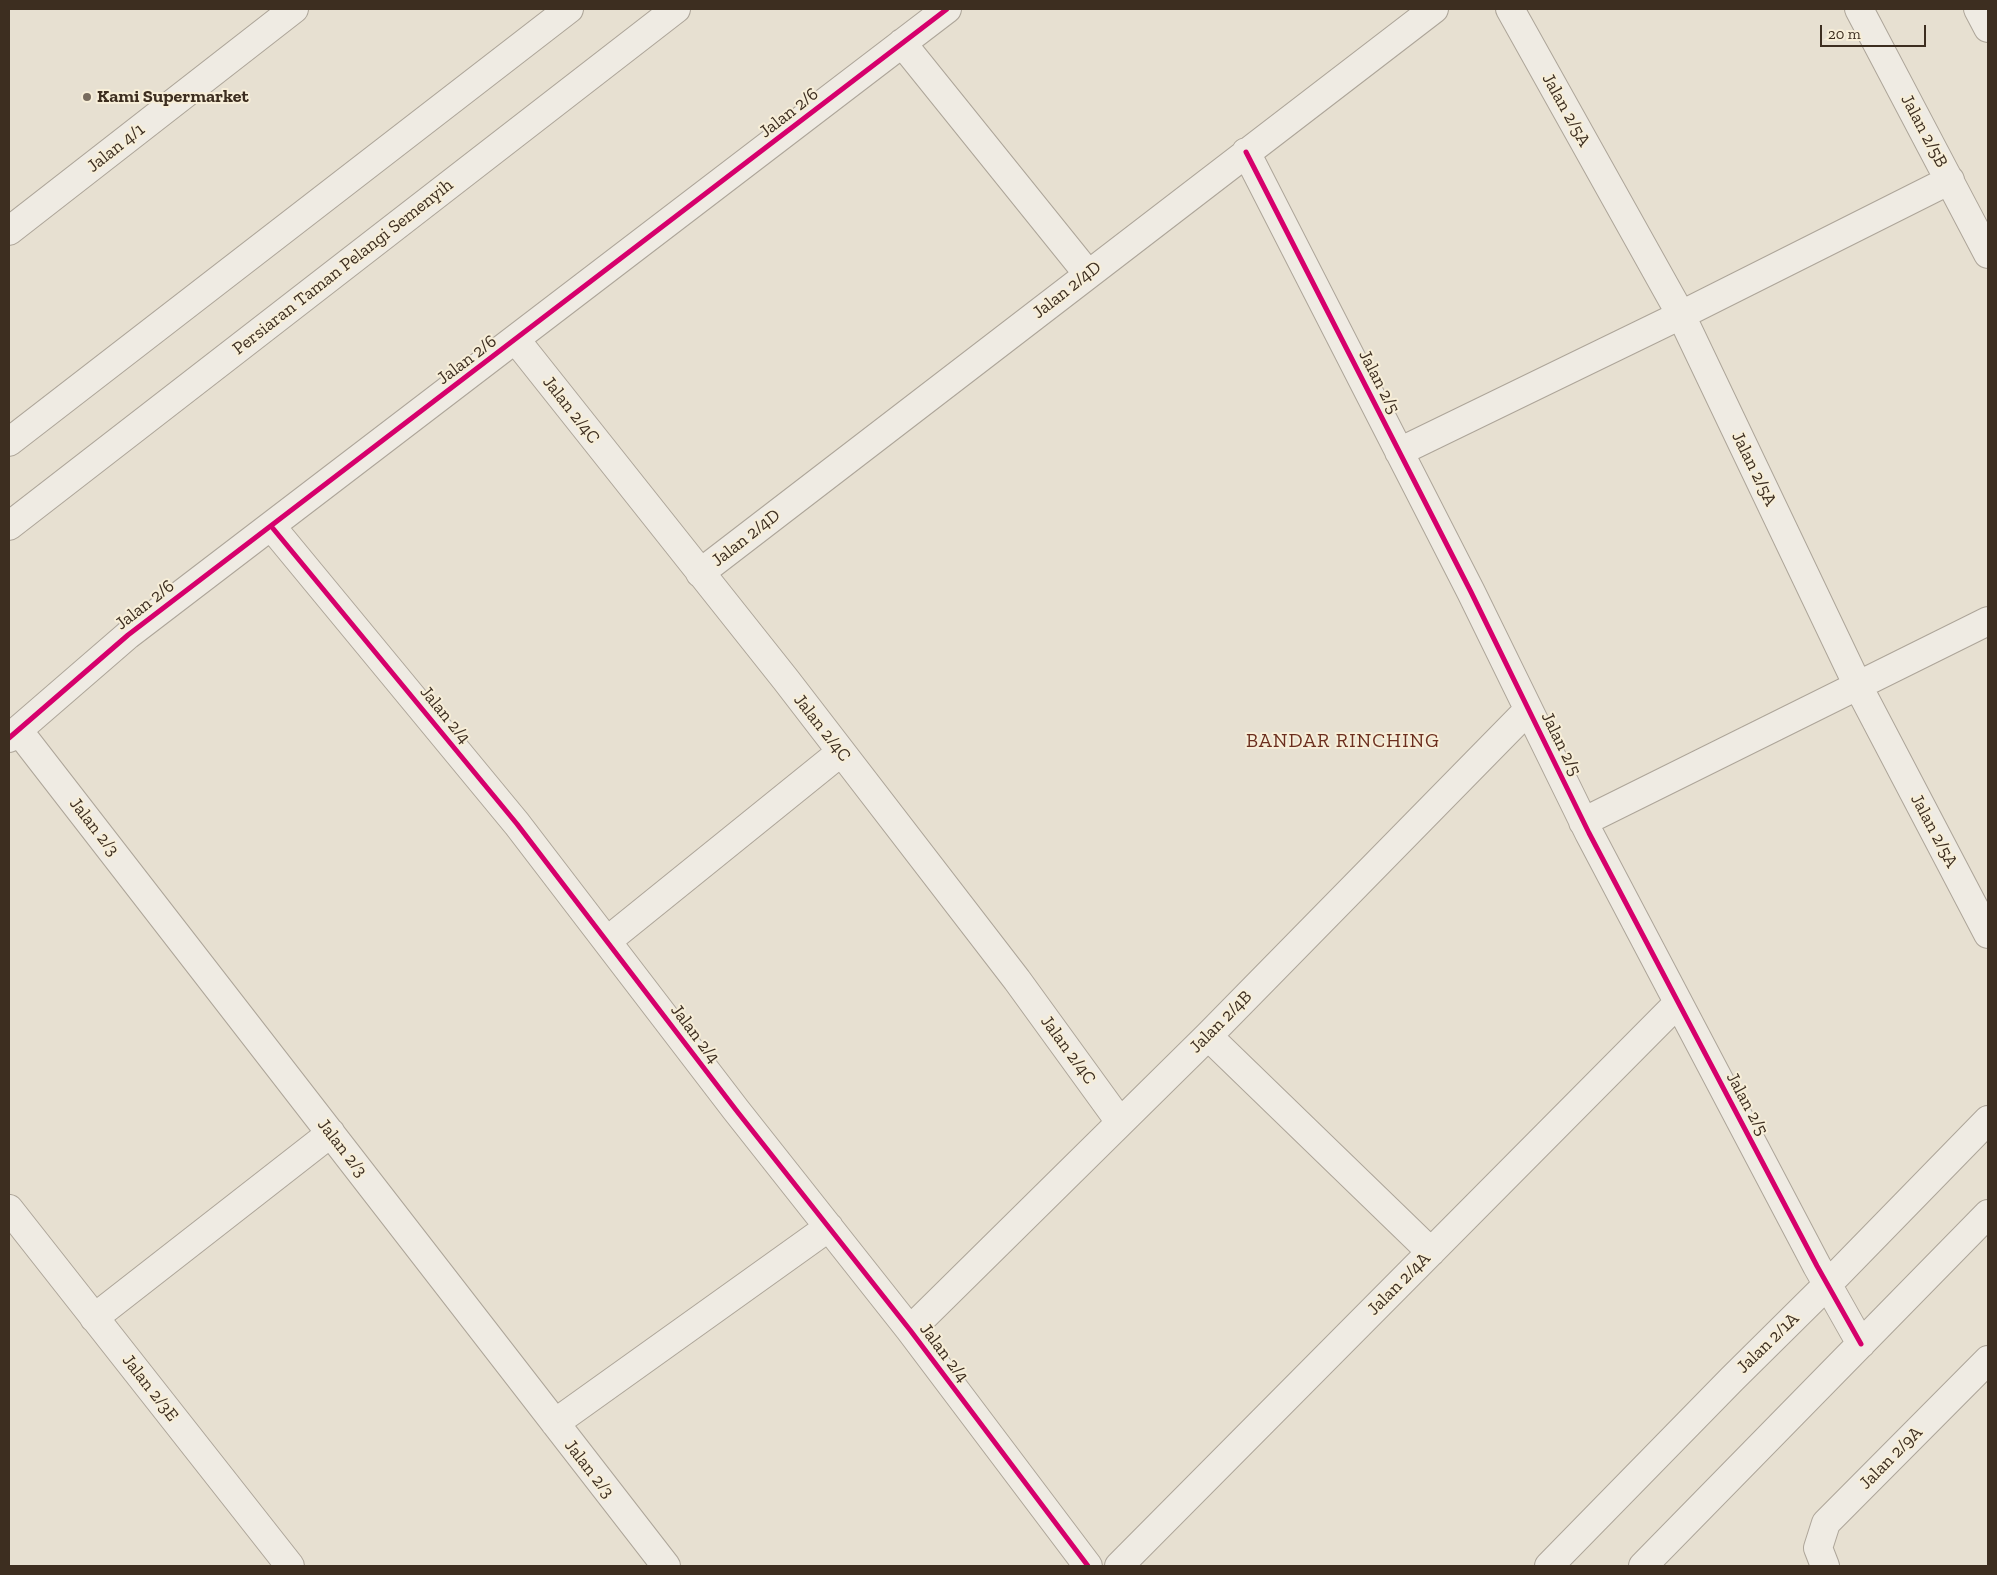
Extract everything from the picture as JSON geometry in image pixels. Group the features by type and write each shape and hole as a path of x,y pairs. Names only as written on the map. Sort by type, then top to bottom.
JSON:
{"street":[{"path":"9,442 568,9"},
{"name":"Persiaran Taman Pelangi Semenyih","path":"9,526 676,9"},
{"name":"Jalan 2/6","path":"14,734 128,635 947,9"},
{"name":"Jalan 2/4D","path":"700,573 1434,9"},
{"name":"Jalan 2/5A","path":"1510,9 1681,315 1858,686 1988,934"},
{"name":"Jalan 2/5B","path":"1859,9 1988,254"},
{"path":"1978,9 1988,28"},
{"name":"Jalan 4/1","path":"9,231 284,12"},
{"path":"902,43 1088,274"},
{"name":"Jalan 2/5","path":"1246,152 1471,592 1583,822 1827,1285 1861,1344"},
{"path":"1399,452 1681,315 1950,180"},
{"name":"Jalan 2/4C","path":"516,340 841,752 1017,980 1120,1122"},
{"name":"Jalan 2/4","path":"271,526 517,824 910,1330 1088,1566"},
{"path":"1583,822 1988,621"},
{"name":"Jalan 2/4B","path":"910,1330 1208,1036 1528,710"},
{"name":"Jalan 2/3","path":"14,734 331,1133 666,1566"},
{"path":"607,941 841,752"},
{"name":"Jalan 2/4A","path":"1119,1566 1678,1002"},
{"path":"1208,1036 1431,1252"},
{"name":"Jalan 2/1A","path":"1550,1566 1988,1120"},
{"path":"94,1318 331,1133"},
{"name":"Jalan 2/3E","path":"9,1210 290,1566"},
{"path":"1643,1566 1988,1214"},
{"path":"555,1423 829,1228"},
{"name":"Jalan 2/9A","path":"1825,1566 1818,1548 1826,1523 1988,1360"}],"cycle path":[{"path":"9,738 128,635 947,9"},
{"path":"1246,152 1471,592 1589,833 1817,1266 1861,1344"},
{"path":"271,526 517,824 736,1110 910,1330 1088,1566"}],"place":[{"name":"Kami Supermarket","path":"87,97"}],"district":[{"name":"BANDAR RINCHING","path":"1343,741"}]}
